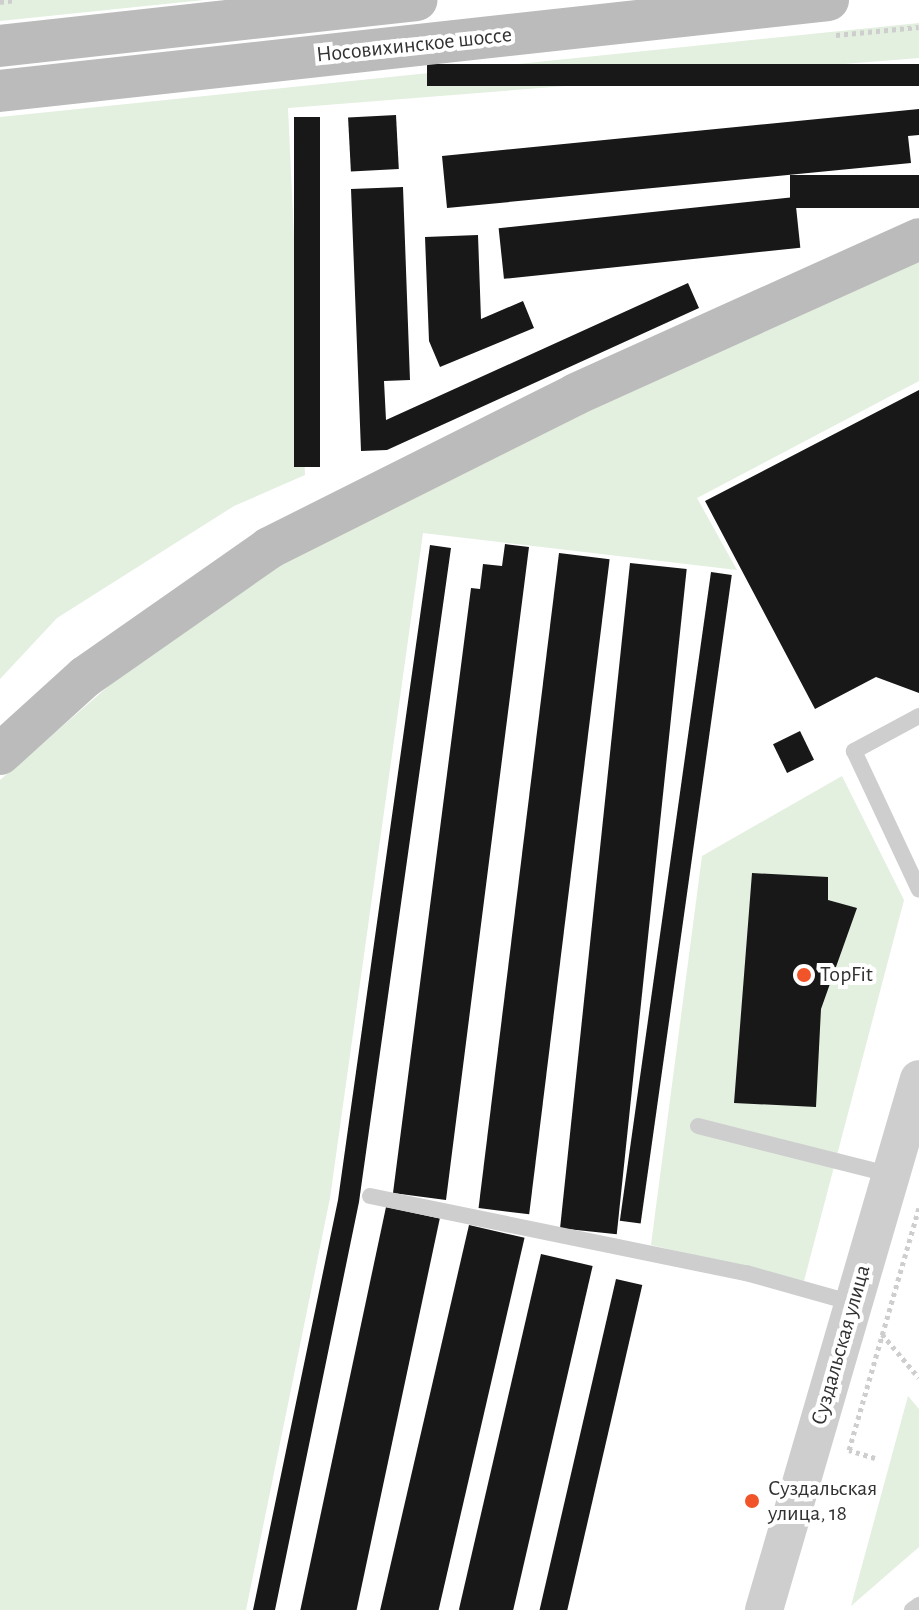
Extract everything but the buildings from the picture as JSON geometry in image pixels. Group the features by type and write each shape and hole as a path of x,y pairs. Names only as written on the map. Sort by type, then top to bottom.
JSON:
{"main road":[{"path":"219,22 270,0"},
{"name":"Носовихинское шоссе","path":"0,46 416,0"},
{"name":"Носовихинское шоссе","path":"0,91 828,0"},
{"path":"0,754 85,677 269,548 562,401 919,239"}],"street":[{"name":"Суздальская улица","path":"764,1610 919,1079"}],"lane":[{"path":"919,716 854,751 919,890"},
{"path":"698,1126 891,1175"},
{"path":"370,1196 746,1273 853,1303"},
{"path":"912,1610 919,1605"}],"path":[{"path":"0,2 16,0"},
{"path":"875,1458 849,1450 919,1208"},
{"path":"882,1334 919,1378"}],"green space":[{"path":"0,0 204,0 0,21"},
{"path":"919,23 919,58 288,108 305,475 234,506 57,618 0,679 0,117"},
{"path":"919,256 919,381 697,498 737,570 423,533 330,1198 246,1610 0,1610 0,780 185,620 365,513"},
{"path":"842,776 904,900 804,1281 651,1245 702,856"},
{"path":"908,1396 919,1409 919,1547 851,1606"}],"place":[{"name":"TopFit","path":"804,975"},
{"name":"Суздальская улица, 18","path":"752,1501"}]}
